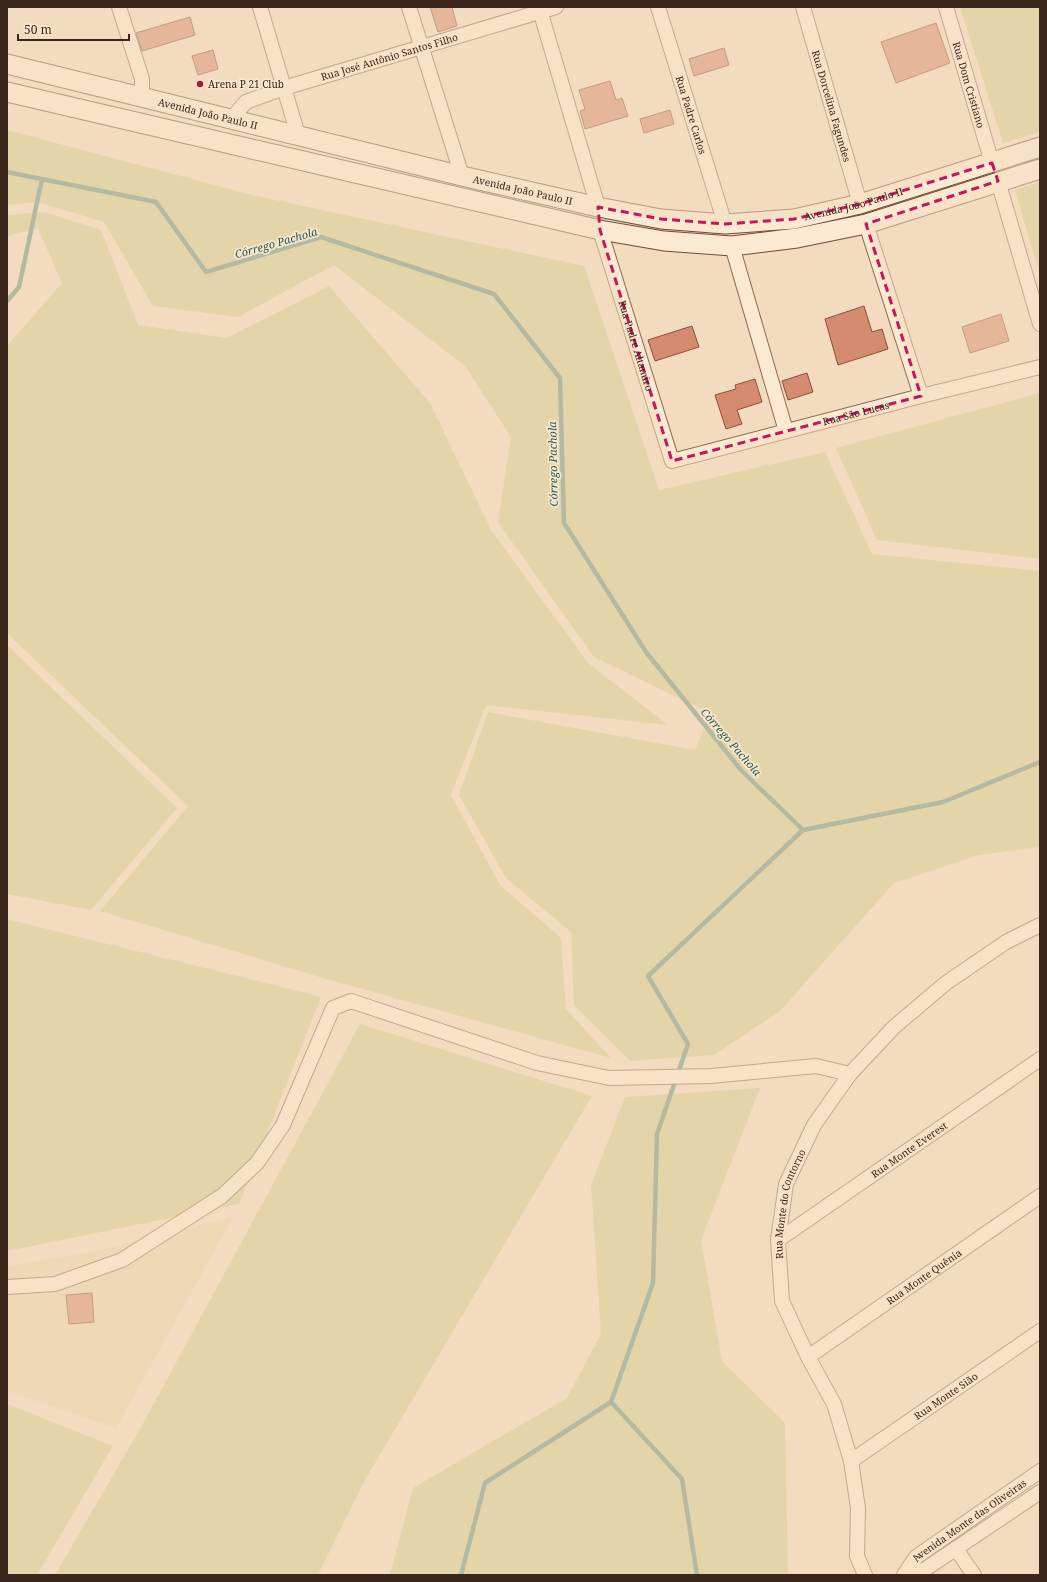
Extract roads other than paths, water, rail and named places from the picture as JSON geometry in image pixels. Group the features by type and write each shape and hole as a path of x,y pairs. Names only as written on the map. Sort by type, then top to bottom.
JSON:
{"street":[{"path":"119,7 142,80 142,98"},
{"path":"260,7 298,135"},
{"path":"409,7 462,176"},
{"name":"Rua José Antônio Santos Filho","path":"231,119 246,102 284,88 421,47 539,9 556,7"},
{"name":"Rua Padre Carlos","path":"658,7 725,224"},
{"name":"Rua Dorcelina Fagundes","path":"803,7 860,204"},
{"name":"Rua Dom Cristiano","path":"946,7 992,162"},
{"path":"539,9 598,207 600,230"},
{"name":"Avenida João Paulo II","path":"7,64 462,176 598,207 661,219 725,224 794,219 860,204 1040,148"},
{"name":"Avenida João Paulo II","path":"7,92 600,230 664,242 732,246 797,238 866,224 1040,169"},
{"path":"226,143 231,119"},
{"path":"992,162 1040,324"},
{"path":"860,204 921,396"},
{"name":"Rua Padre Altamiro","path":"600,230 672,461"},
{"path":"732,246 786,432"},
{"name":"Rua São Lucas","path":"672,461 921,396 1040,367"},
{"name":"Rua Monte do Contorno","path":"865,1575 857,1556 858,1508 851,1461 834,1404 808,1357 782,1301 778,1240 786,1184 814,1125 850,1074 894,1027 946,983 1006,942 1040,925"},
{"path":"7,1287 55,1284 122,1260 222,1196 257,1163 283,1125 333,1008 351,1001 537,1063 609,1078 711,1076 816,1066 850,1074"},
{"name":"Rua Monte Everest","path":"778,1240 1040,1059"},
{"name":"Rua Monte Quênia","path":"808,1357 1040,1196"},
{"name":"Rua Monte Sião","path":"851,1461 1040,1331"},
{"name":"Avenida Monte das Oliveiras","path":"904,1575 916,1557 1040,1472"},
{"name":"Avenida Monte das Oliveiras","path":"909,1575 924,1570 1040,1492"},
{"path":"956,1549 974,1575"}],"waterway":[{"name":"Córrego Pachola","path":"7,172 156,202 206,272 321,237 494,294 560,378 564,523 646,652 741,770 803,830"},
{"path":"7,301 19,287 42,179"},
{"name":"Córrego Pachola","path":"803,830 943,802 1040,762"},
{"path":"461,1575 485,1483 611,1402 653,1283 657,1134 688,1044 648,976 803,830"},
{"path":"611,1402 682,1479 697,1575"}],"place":[{"name":"Arena P 21 Club","path":"200,84"}]}
